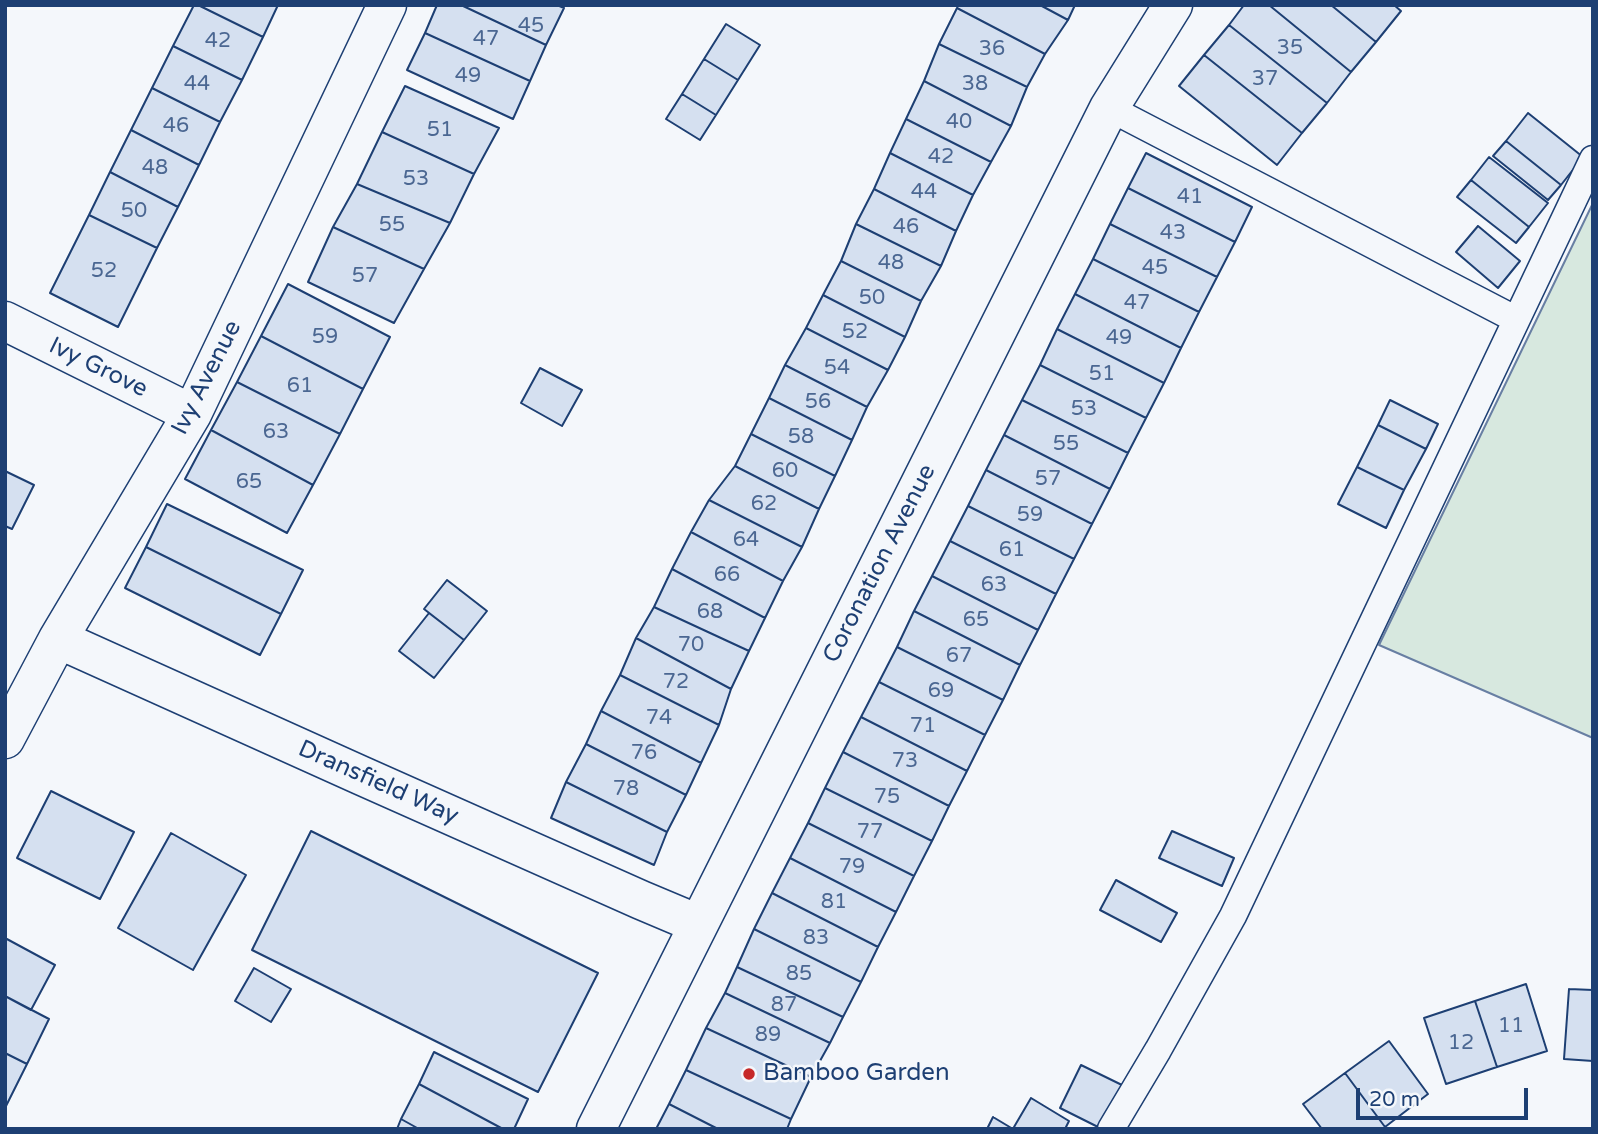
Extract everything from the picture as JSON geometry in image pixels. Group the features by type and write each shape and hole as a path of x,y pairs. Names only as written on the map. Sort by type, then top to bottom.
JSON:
{"street":[{"name":"Ivy Avenue","path":"5,739 58,639 192,414 387,5"},
{"name":"Coronation Avenue","path":"596,1129 1109,108 1173,5"},
{"name":"Ivy Grove","path":"5,321 192,414"},
{"name":"Dransfield Way","path":"58,639 698,924"}],"lane":[{"path":"1109,108 1515,319"},
{"path":"1111,1129 1233,916 1593,159"}],"shaded area":[{"path":"1593,203 1593,738 1379,645"}],"building":[{"path":"194,5 263,37 242,80 173,46"},
{"path":"198,5 278,5 263,37"},
{"path":"437,5 461,5 546,45 530,81 425,33"},
{"path":"461,5 557,5 564,8 546,45"},
{"path":"959,5 1040,5 1068,20 1045,54 957,8"},
{"path":"1040,5 1075,5 1068,20"},
{"path":"1244,5 1269,5 1351,72 1327,103 1229,25"},
{"path":"1269,5 1331,5 1376,42 1351,72"},
{"path":"1331,5 1394,5 1401,11 1376,42"},
{"path":"957,8 1045,54 1027,87 939,44"},
{"path":"726,24 760,45 738,80 704,59"},
{"path":"1229,25 1327,103 1302,133 1204,55"},
{"path":"425,33 530,81 513,119 407,70"},
{"path":"939,44 1027,87 1011,126 924,81"},
{"path":"173,46 242,80 220,122 152,88"},
{"path":"1204,55 1302,133 1277,165 1179,86"},
{"path":"704,59 738,80 716,115 682,94"},
{"path":"924,81 1011,126 991,162 906,119"},
{"path":"405,86 499,128 474,174 382,132"},
{"path":"152,88 220,122 199,165 131,130"},
{"path":"682,94 716,115 700,140 666,119"},
{"path":"1528,113 1583,157 1561,185 1506,141"},
{"path":"906,119 991,162 973,195 890,153"},
{"path":"131,130 199,165 178,207 110,172"},
{"path":"382,132 474,174 450,223 357,184"},
{"path":"1506,141 1561,185 1548,200 1493,156"},
{"path":"890,153 973,195 956,231 874,189"},
{"path":"1146,153 1252,207 1235,242 1128,188"},
{"path":"1489,157 1548,203 1529,227 1471,180"},
{"path":"110,172 178,207 157,248 89,215"},
{"path":"1471,180 1529,227 1516,243 1457,197"},
{"path":"357,184 450,223 424,269 333,227"},
{"path":"1128,188 1235,242 1217,277 1110,224"},
{"path":"874,189 956,231 941,266 856,224"},
{"path":"89,215 157,248 118,327 50,293"},
{"path":"856,224 941,266 921,301 841,261"},
{"path":"1110,224 1217,277 1199,312 1093,259"},
{"path":"1478,226 1520,261 1498,288 1456,252"},
{"path":"333,227 424,269 394,323 308,282"},
{"path":"1093,259 1199,312 1181,348 1075,294"},
{"path":"841,261 921,301 905,337 823,295"},
{"path":"288,284 390,337 363,389 261,336"},
{"path":"1075,294 1181,348 1164,383 1057,329"},
{"path":"823,295 905,337 888,370 806,328"},
{"path":"806,328 888,370 867,407 785,365"},
{"path":"1057,329 1164,383 1146,418 1040,365"},
{"path":"261,336 363,389 340,434 237,382"},
{"path":"785,365 867,407 852,440 769,398"},
{"path":"1040,365 1146,418 1128,453 1022,400"},
{"path":"540,368 582,390 562,426 521,403"},
{"path":"237,382 340,434 313,485 211,430"},
{"path":"769,398 852,440 835,476 751,434"},
{"path":"1022,400 1128,453 1110,489 1004,435"},
{"path":"1390,400 1438,424 1426,449 1378,425"},
{"path":"1378,425 1426,449 1404,490 1357,467"},
{"path":"211,430 313,485 287,533 185,479"},
{"path":"751,434 835,476 819,509 735,466"},
{"path":"1004,435 1110,489 1092,524 986,470"},
{"path":"735,466 819,509 802,547 709,500"},
{"path":"1357,467 1404,490 1386,528 1338,504"},
{"path":"986,470 1092,524 1074,559 968,506"},
{"path":"5,471 34,485 12,529 5,526"},
{"path":"709,500 802,547 783,581 691,532"},
{"path":"167,504 303,570 281,614 146,547"},
{"path":"968,506 1074,559 1056,594 950,541"},
{"path":"691,532 783,581 765,618 672,569"},
{"path":"950,541 1056,594 1038,630 932,576"},
{"path":"146,547 281,614 260,655 125,588"},
{"path":"672,569 765,618 749,651 654,607"},
{"path":"932,576 1038,630 1020,665 914,611"},
{"path":"447,580 487,611 464,640 424,609"},
{"path":"654,607 749,651 731,689 636,638"},
{"path":"914,611 1020,665 1003,700 897,647"},
{"path":"429,613 464,640 434,678 399,651"},
{"path":"636,638 731,689 719,725 620,675"},
{"path":"897,647 1003,700 985,735 879,682"},
{"path":"620,675 719,725 701,763 601,711"},
{"path":"879,682 985,735 967,771 861,717"},
{"path":"601,711 701,763 686,795 586,744"},
{"path":"861,717 967,771 949,806 843,752"},
{"path":"586,744 686,795 667,832 566,782"},
{"path":"843,752 949,806 932,841 825,788"},
{"path":"566,782 667,832 654,865 551,818"},
{"path":"825,788 932,841 914,876 808,823"},
{"path":"51,791 134,832 100,899 17,858"},
{"path":"808,823 914,876 896,912 790,858"},
{"path":"311,831 598,973 538,1092 252,950"},
{"path":"1172,831 1234,858 1222,886 1159,858"},
{"path":"171,833 246,875 193,970 118,928"},
{"path":"790,858 896,912 878,947 772,893"},
{"path":"1116,880 1177,913 1161,942 1100,910"},
{"path":"772,893 878,947 861,982 754,929"},
{"path":"754,929 861,982 843,1017 737,967"},
{"path":"5,938 55,965 31,1010 5,996"},
{"path":"737,967 843,1017 830,1043 725,993"},
{"path":"254,968 291,989 271,1022 235,1001"},
{"path":"1526,984 1547,1051 1497,1067 1475,1001"},
{"path":"1569,989 1593,990 1593,1061 1564,1059"},
{"path":"725,993 830,1043 811,1077 706,1028"},
{"path":"5,996 49,1019 27,1064 5,1053"},
{"path":"1475,1001 1497,1067 1446,1084 1424,1018"},
{"name":"Bamboo Garden","path":"706,1028 811,1077 791,1119 686,1070"},
{"path":"1389,1041 1428,1094 1385,1127 1345,1073"},
{"path":"434,1052 528,1099 514,1129 503,1129 419,1084"},
{"path":"5,1053 27,1064 5,1108"},
{"path":"1081,1065 1124,1086 1102,1129 1060,1108"},
{"path":"686,1070 791,1119 787,1129 718,1129 669,1104"},
{"path":"1345,1073 1385,1127 1322,1129 1303,1104"},
{"path":"419,1084 503,1129 419,1129 401,1119"},
{"path":"1031,1098 1069,1121 1065,1129 1014,1127"},
{"path":"669,1104 718,1129 656,1129"},
{"path":"993,1117 1013,1129 987,1129"},
{"path":"401,1119 419,1129 397,1129"}],"place":[{"name":"Bamboo Garden","path":"749,1074"}]}
